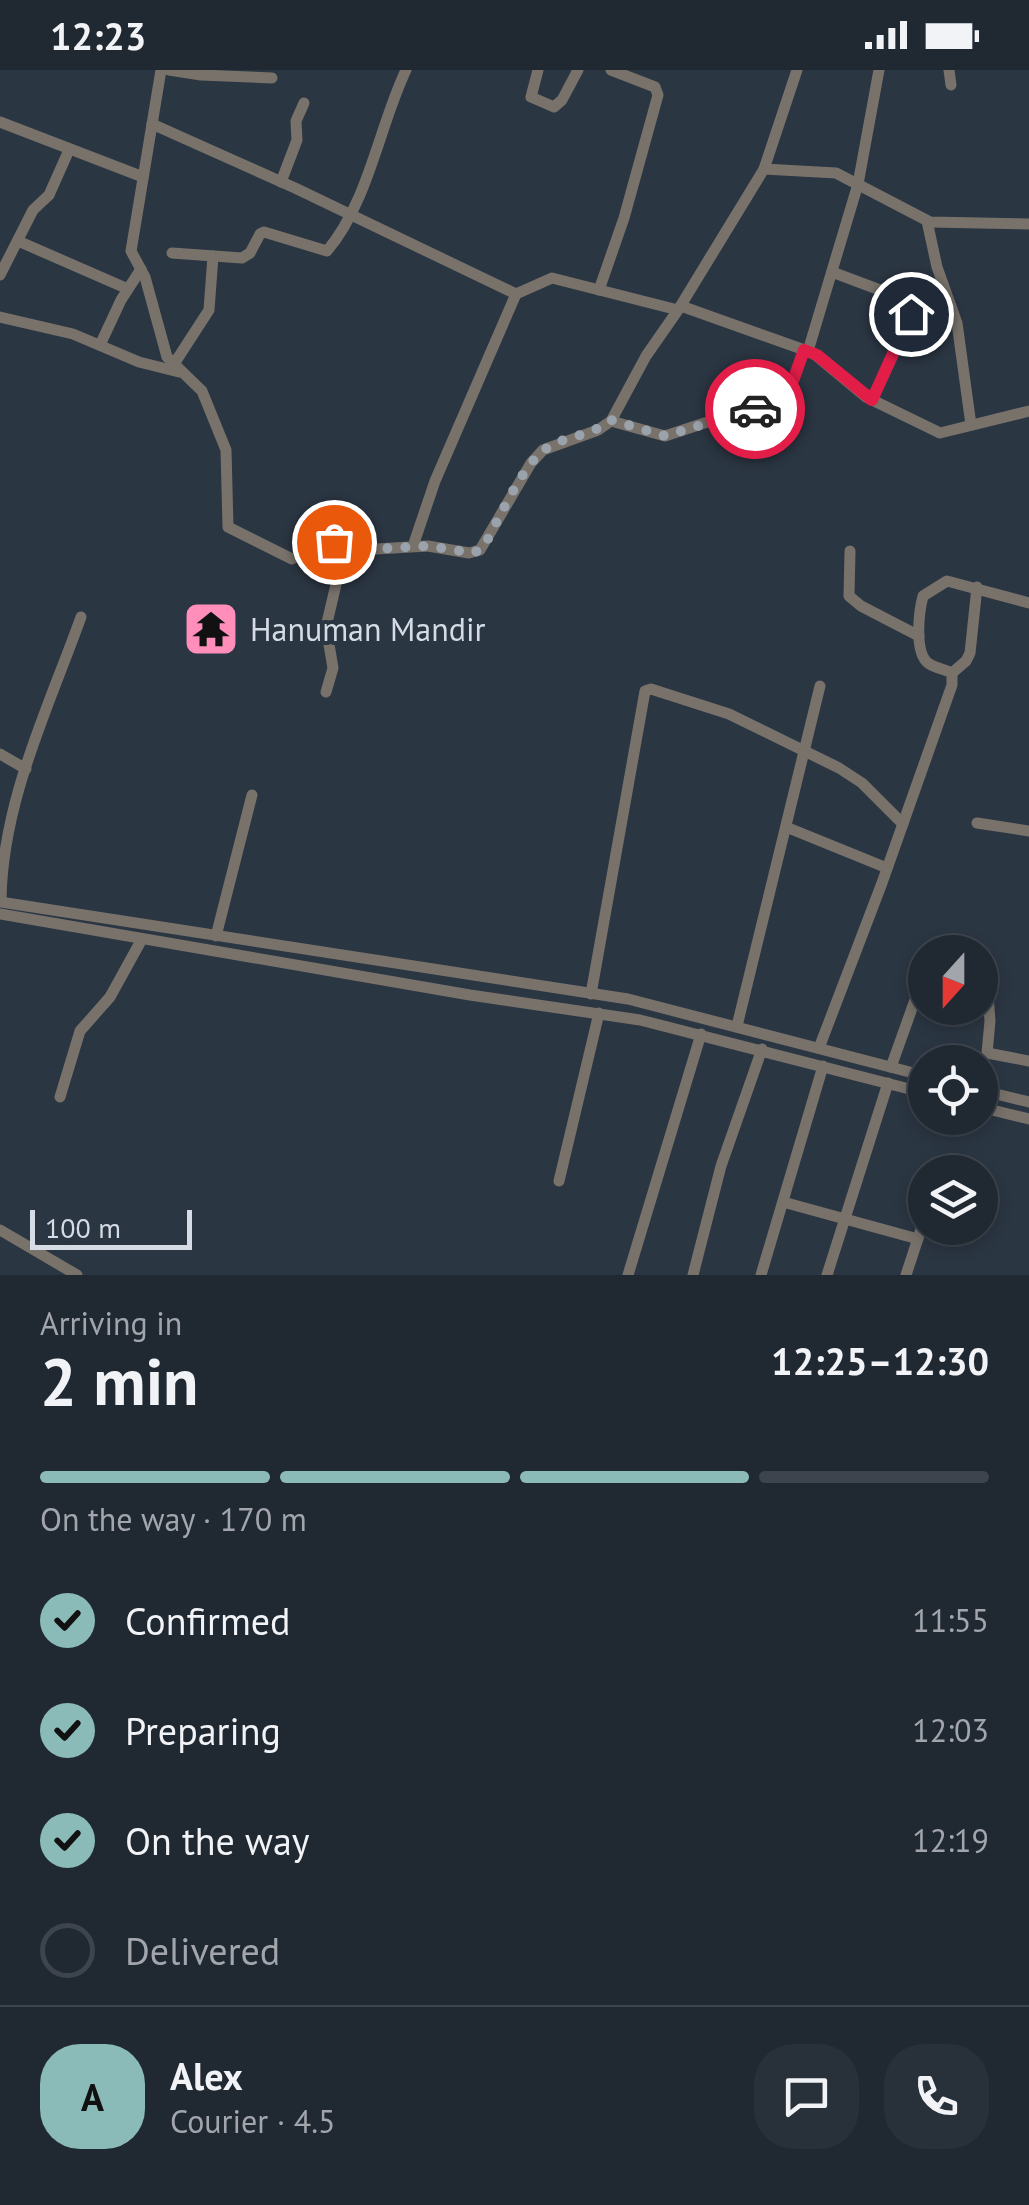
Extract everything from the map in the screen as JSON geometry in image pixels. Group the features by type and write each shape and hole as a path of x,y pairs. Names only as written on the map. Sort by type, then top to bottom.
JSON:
{"street":[{"path":"161,70 131,251 141,269 167,358 202,391 226,450 228,527 292,559 334,542 376,549 413,546 469,553 480,550 543,450 598,430 611,420 646,356 680,308 764,169 797,70"},
{"path":"169,70 201,76 272,78"},
{"path":"172,253 247,256 264,232 325,251 351,217 406,70"},
{"path":"538,70 531,97 554,107 578,70"},
{"path":"599,290 624,218 658,94 655,87 611,70"},
{"path":"611,420 665,436 744,410 783,409 806,351 858,184 879,70"},
{"path":"949,70 950,86"},
{"path":"281,182 297,140 296,121 304,103"},
{"path":"0,122 143,177"},
{"path":"152,124 516,294"},
{"path":"0,275 32,210 49,194 69,150"},
{"path":"764,169 836,173 927,220 1029,224"},
{"path":"927,220 959,331 971,425"},
{"path":"18,241 128,289"},
{"path":"178,369 209,310 213,256"},
{"path":"100,345 141,269"},
{"path":"832,272 913,300 948,299"},
{"path":"413,546 434,480 516,294 552,278 680,308 806,351 872,400 940,433 1029,411"},
{"path":"872,400 910,318 913,300"},
{"path":"0,316 50,326 139,362 178,369"},
{"path":"326,692 333,668 326,627 346,542"},
{"path":"850,551 849,596 919,636"},
{"path":"952,672 926,662 919,636 921,601 926,593 947,581 1029,603"},
{"path":"952,672 970,653 977,588"},
{"path":"80,617 7,827 1,901 628,999 908,1072"},
{"path":"819,1048 888,868 952,685 952,672"},
{"path":"737,1026 820,686"},
{"path":"591,994 645,691 651,689 729,714 804,752 862,783 903,824"},
{"path":"0,754 26,769"},
{"path":"213,950 252,795"},
{"path":"977,824 1029,831"},
{"path":"786,826 888,868"},
{"path":"0,914 599,1013 701,1034 908,1088"},
{"path":"60,1097 80,1031 110,997 142,938"},
{"path":"311,967 314,949"},
{"path":"559,1180 599,1013"},
{"path":"891,1067 908,1020"},
{"path":"988,1025 988,1053 1029,1061"},
{"path":"628,1275 701,1034"},
{"path":"693,1275 721,1166 762,1049"},
{"path":"761,1275 822,1066"},
{"path":"827,1275 888,1083"},
{"path":"998,1094 1029,1102"},
{"path":"998,1111 1029,1119"},
{"path":"782,1202 908,1236"},
{"path":"0,1230 62,1271 77,1275"},
{"path":"906,1275 916,1245"}],"way so far":[{"path":"334,542 376,549 428,546 474,553 484,546 543,450 598,430 611,420 665,436 755,409"}],"place":[{"name":"Hanuman Mandir","path":"211,629"}],"route":[{"path":"755,409 777,411 787,405 804,350 817,355 872,400 911,314"}]}
